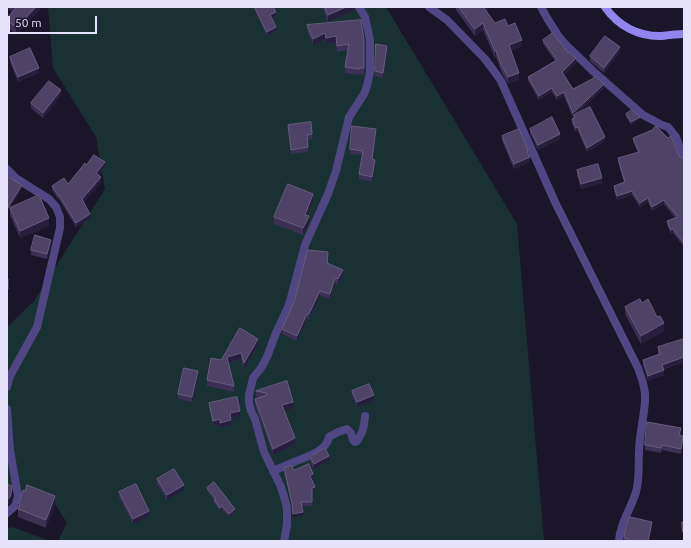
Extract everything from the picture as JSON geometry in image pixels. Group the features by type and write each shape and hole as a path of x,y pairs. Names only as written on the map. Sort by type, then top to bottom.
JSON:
{"main road":[{"path":"605,7 620,23 644,34 684,34"}],"street":[{"path":"284,541 287,525 287,508 283,494 264,452 255,419 251,412 249,403 250,389 253,378 267,357 289,305 305,245 328,194 350,117 364,94 367,86 370,72 370,40 365,17 359,7"},
{"path":"429,7 447,20 485,59 501,81 555,202 642,378 645,401 640,439 639,478 633,502 623,522 619,541"},
{"path":"542,7 547,18 559,36 593,71 643,114 668,127 676,137 684,158"},
{"path":"7,170 25,185 49,199 56,207 60,217 60,228 37,327 10,376 7,387"},
{"path":"7,409 10,450 18,496 15,506 7,513"},
{"path":"273,471 307,458 324,447 328,442 329,437 338,432 347,430 351,433 353,440 357,442 362,435 366,416"}],"green space":[{"path":"48,7 386,7 517,224 544,541 58,541 67,523 55,504 27,498 10,485 7,487 7,327 34,301 105,189 96,137 53,68"},
{"path":"13,527 50,541 7,541 7,529"}],"building":[{"path":"14,7 36,7 16,28 7,19 16,8"},
{"path":"255,7 273,7 276,12 270,15 276,27 267,32"},
{"path":"325,7 346,7 328,15"},
{"path":"459,7 485,7 484,8 495,23 505,19 508,26 515,23 522,40 509,45 519,73 508,77 483,23 475,29"},
{"path":"361,20 364,41 364,68 359,69 345,67 349,44 337,46 336,36 326,38 325,33 313,39 307,25"},
{"path":"553,33 568,53 569,52 576,58 562,72 573,89 595,76 604,84 573,113 564,92 557,96 552,88 539,96 528,77 557,60 543,40"},
{"path":"605,36 620,47 604,68 590,56"},
{"path":"376,44 387,46 383,73 375,71"},
{"path":"30,48 39,68 18,77 10,57"},
{"path":"49,81 61,90 43,113 31,103"},
{"path":"590,107 605,137 587,148 578,127 576,128 572,119 575,117 574,115"},
{"path":"632,110 640,117 631,122 626,114"},
{"path":"552,117 560,134 538,145 530,129"},
{"path":"311,122 312,134 307,135 308,147 291,150 288,125"},
{"path":"352,126 376,129 372,159 375,160 372,177 359,174 363,151 350,149"},
{"path":"656,126 668,138 671,136 679,156 684,159 684,243 673,229 671,230 667,221 678,217 664,200 652,207 648,198 640,203 632,191 617,196 614,186 625,182 618,158 639,152 633,138 652,130"},
{"path":"519,129 530,157 514,164 502,136"},
{"path":"94,155 105,162 96,173 101,177 82,199 90,214 76,223 52,186 64,178 68,184 85,163 86,165"},
{"path":"598,164 602,178 581,184 577,170"},
{"path":"7,176 22,185 7,209"},
{"path":"288,184 313,194 305,215 309,216 303,228 274,217"},
{"path":"39,195 49,218 20,231 10,208"},
{"path":"35,235 51,240 47,254 31,250"},
{"path":"308,250 328,252 327,263 343,270 338,279 335,278 330,294 320,291 297,336 282,329 294,302"},
{"path":"640,299 642,303 648,299 657,317 660,316 664,323 641,336 625,307"},
{"path":"240,328 258,339 244,363 241,353 227,357 234,386 207,380 211,358 221,360"},
{"path":"684,339 684,357 662,365 664,370 648,376 643,360 660,354 658,347"},
{"path":"184,368 198,371 192,397 178,394"},
{"path":"287,381 293,402 282,405 295,438 273,449 255,399 267,395 266,393 256,391"},
{"path":"369,384 374,395 357,402 352,391"},
{"path":"237,397 240,411 230,413 231,420 220,423 220,419 213,421 209,403"},
{"path":"647,422 681,428 679,435 683,436 681,449 662,445 661,448 645,445"},
{"path":"325,448 329,456 314,464 310,457"},
{"path":"309,464 313,474 310,476 315,487 312,488 312,502 301,502 303,512 293,514 284,468 291,465 294,470"},
{"path":"174,469 184,485 167,495 157,479"},
{"path":"214,482 235,509 229,514 222,506 220,508 214,500 216,499 207,488"},
{"path":"7,484 12,486 12,490 10,497 7,500"},
{"path":"136,484 149,511 133,519 119,492"},
{"path":"27,485 55,496 46,520 18,509 20,504 18,503 23,490 25,491"},
{"path":"630,517 652,522 648,541 628,541 628,539 624,538"},
{"path":"682,522 684,522 684,532 683,532"}]}
